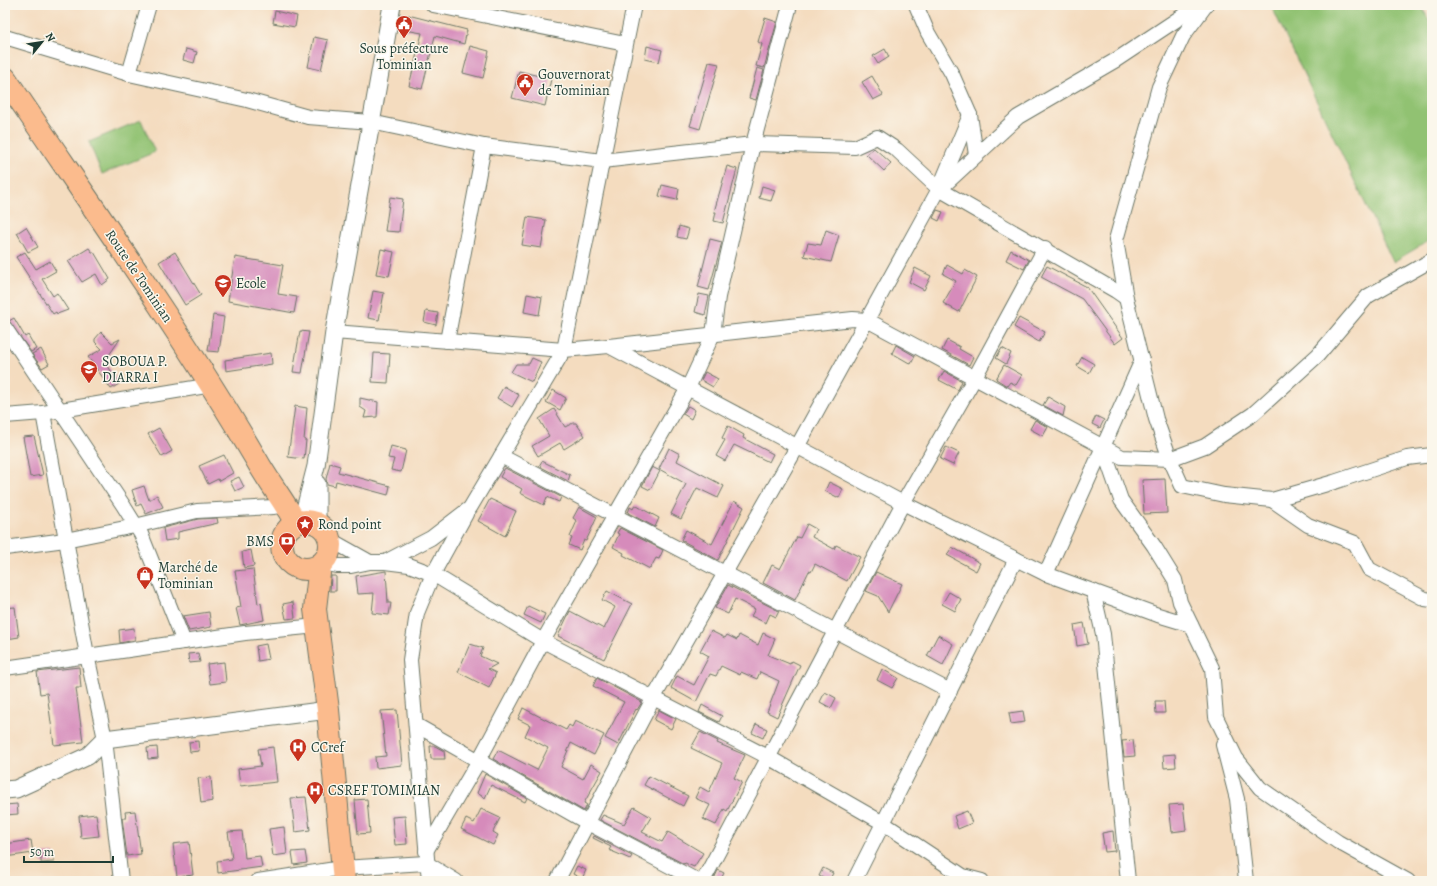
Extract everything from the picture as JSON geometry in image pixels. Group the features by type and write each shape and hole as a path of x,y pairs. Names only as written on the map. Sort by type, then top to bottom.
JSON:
{"main road":[{"name":"Route de Tominian","path":"5,78 212,385 266,477"},
{"path":"266,477 282,540 282,550 304,583 316,617 328,710 343,874"},
{"path":"266,477 286,504 311,527 328,554 321,564 316,617"},
{"path":"282,540 287,531 311,527"},
{"path":"290,564 304,569 321,564"}],"street":[{"path":"129,74 149,5"},
{"path":"370,562 311,527 316,466 334,332 370,122 392,5"},
{"path":"433,5 625,44"},
{"path":"429,881 410,660 417,613 433,574 470,508 564,350 634,5"},
{"path":"258,881 343,874 426,857 543,641 688,388 713,334 718,297 752,144 790,5"},
{"path":"916,5 928,33 952,74 970,115 976,155"},
{"path":"939,189 949,182 1018,117 1116,60 1199,5"},
{"path":"1206,5 1183,36 1159,87 1116,240 1126,298 1156,419 1170,459 1182,486 1224,495 1272,500 1334,482 1407,458 1432,455"},
{"path":"5,37 129,74 247,100 308,117 370,122 484,146 602,161 752,144 855,148 877,137 897,150 939,189 1045,248 1116,290 1126,298"},
{"path":"558,881 653,699 797,447 939,189 970,115"},
{"path":"447,341 484,146"},
{"path":"703,881 903,503 974,379 1045,248"},
{"path":"334,332 564,350 853,319 867,320 1102,448 1122,457 1170,459 1205,446 1253,414 1318,355 1368,296 1432,260"},
{"path":"5,328 123,504 141,534 184,642"},
{"path":"609,346 903,503 1046,574 1191,625"},
{"path":"1046,574 1142,360"},
{"path":"5,416 43,413 212,385"},
{"path":"43,413 65,540 105,739 121,881"},
{"path":"1102,448 1121,500 1154,546 1175,580 1180,602 1212,668 1216,717 1237,799 1246,881"},
{"path":"501,456 950,691"},
{"path":"1272,500 1308,525 1356,544 1369,569 1425,599 1432,600"},
{"path":"5,548 65,540 135,526 197,511 274,507"},
{"path":"385,562 431,538 470,508"},
{"path":"854,881 1016,559"},
{"path":"321,564 351,566 370,562 385,562 409,566 433,574 543,641 768,758 883,823 963,876 982,881"},
{"path":"1093,591 1103,634 1128,881"},
{"path":"5,668 184,642 316,617"},
{"path":"5,790 16,789 88,756 105,739 328,710"},
{"path":"1216,717 1236,758 1260,788 1338,842 1408,881"},
{"path":"416,725 478,762 588,823 698,881"},
{"path":"426,857 456,881"}],"green space":[{"path":"1271,5 1421,5 1432,26 1432,239 1393,262"},
{"path":"141,120 155,152 102,174 89,142"}],"building":[{"path":"275,11 297,16 295,27 273,23"},
{"path":"408,15 467,30 464,44 435,36 422,89 409,86 422,33 405,30"},
{"path":"765,18 777,22 764,68 756,66 762,44 758,42"},
{"path":"314,37 328,40 321,70 308,67"},
{"path":"470,46 489,51 483,78 463,73"},
{"path":"647,46 662,50 659,62 645,59"},
{"path":"186,49 197,52 194,63 183,60"},
{"path":"885,49 889,57 878,64 873,56"},
{"path":"709,62 719,64 700,129 690,126"},
{"path":"757,68 764,70 756,100 749,98"},
{"path":"519,71 551,79 545,106 512,98"},
{"path":"872,76 883,95 873,100 862,82"},
{"path":"874,148 891,163 884,171 866,154"},
{"path":"727,166 737,169 723,223 714,221 716,212 714,212"},
{"path":"662,185 679,189 677,200 659,196"},
{"path":"762,186 775,190 771,201 759,198"},
{"path":"390,197 403,199 399,232 385,231"},
{"path":"937,210 943,212 939,221 933,218"},
{"path":"527,217 546,220 541,248 522,245"},
{"path":"679,226 689,229 686,239 677,237"},
{"path":"26,227 38,247 28,252 17,233"},
{"path":"826,230 839,235 831,262 804,256 808,243 821,245"},
{"path":"710,239 722,242 709,290 698,287"},
{"path":"89,248 92,252 94,252 110,279 102,285 96,274 82,282 68,261"},
{"path":"381,249 394,252 389,276 376,274"},
{"path":"1011,250 1029,260 1024,269 1006,260"},
{"path":"25,252 36,269 50,261 56,271 42,279 53,296 57,293 68,310 53,314 16,257"},
{"path":"175,252 201,295 185,305 159,262"},
{"path":"235,257 283,265 278,294 297,297 294,313 228,301"},
{"path":"947,265 963,274 965,270 977,277 959,312 943,303 956,281 943,274"},
{"path":"1047,266 1087,287 1123,338 1115,344 1082,299 1041,277"},
{"path":"915,268 931,276 924,290 909,282"},
{"path":"373,291 384,293 379,320 368,318"},
{"path":"527,294 542,297 539,315 524,312"},
{"path":"699,294 709,296 705,315 695,312"},
{"path":"426,311 438,313 436,325 424,322"},
{"path":"213,315 224,317 219,352 208,351"},
{"path":"14,318 25,337 28,335 36,349 31,352 9,321"},
{"path":"1019,318 1045,332 1039,342 1014,327"},
{"path":"300,331 309,332 302,373 293,372"},
{"path":"101,332 112,343 120,339 105,361 119,384 111,389 88,357 102,349 95,342 95,339"},
{"path":"947,340 960,347 959,349 973,357 969,365 942,350"},
{"path":"896,345 915,356 911,364 892,353"},
{"path":"1002,348 1011,353 1006,364 996,358"},
{"path":"41,349 49,364 42,368 32,354"},
{"path":"271,353 272,364 226,371 225,360"},
{"path":"374,353 390,354 388,383 372,382"},
{"path":"1082,357 1094,364 1089,373 1077,366"},
{"path":"532,358 541,362 532,382 511,372 516,364 529,364"},
{"path":"1004,365 1022,375 1016,385 1010,382 1007,386 996,379"},
{"path":"944,371 962,381 958,390 939,380"},
{"path":"705,372 718,379 713,387 701,380"},
{"path":"504,386 519,395 512,407 497,398"},
{"path":"553,390 566,398 560,410 546,402"},
{"path":"1048,397 1065,407 1063,416 1043,405"},
{"path":"360,398 378,402 377,417 364,418 366,411 360,407"},
{"path":"295,406 307,408 304,459 288,457"},
{"path":"688,406 695,410 691,419 683,414"},
{"path":"554,409 565,427 576,423 585,436 564,449 560,443 538,456 532,446 549,436 539,419"},
{"path":"1096,416 1104,420 1100,428 1092,424"},
{"path":"1035,420 1048,427 1043,436 1030,429"},
{"path":"728,426 744,435 743,438 773,454 769,462 734,445 725,461 716,456 725,440 722,438"},
{"path":"159,428 172,451 162,457 148,434"},
{"path":"34,436 43,475 30,477 23,437"},
{"path":"391,446 406,450 401,472 391,470 394,459 388,458"},
{"path":"946,447 959,453 953,465 940,459"},
{"path":"669,448 680,454 677,461 724,486 718,498 697,488 681,519 671,514 686,484 659,469"},
{"path":"224,455 233,473 219,481 218,479 208,484 199,466"},
{"path":"542,461 570,475 568,481 539,466"},
{"path":"330,463 340,466 338,472 390,486 388,495 336,481 335,486 327,484 326,479"},
{"path":"652,467 660,471 650,490 642,486"},
{"path":"505,468 561,497 559,502 547,497 544,505 520,493 522,489 500,477"},
{"path":"239,477 244,487 235,491 230,481"},
{"path":"1165,479 1167,513 1144,514 1142,480"},
{"path":"829,482 843,489 839,498 825,491"},
{"path":"144,486 149,500 157,495 163,507 146,514 141,504 137,506 132,490"},
{"path":"490,499 516,511 505,536 478,521"},
{"path":"734,501 744,507 718,560 681,540 686,530 712,544"},
{"path":"635,505 659,518 655,527 628,513 630,507 633,509"},
{"path":"579,507 597,517 586,541 584,540 580,550 569,545 572,538 570,537 577,521 573,518"},
{"path":"217,518 218,523 178,532 178,539 165,541 163,528 198,519"},
{"path":"807,524 816,529 812,537 834,549 836,545 860,557 847,581 815,564 811,572 809,571 795,600 763,583 772,565 780,569 797,537 800,538"},
{"path":"620,528 663,550 659,559 656,558 650,569 623,555 624,553 613,547"},
{"path":"952,547 980,563 976,571 947,555"},
{"path":"251,550 254,566 244,568 242,552"},
{"path":"253,569 258,604 261,603 264,620 240,625 236,608 241,607 235,571"},
{"path":"386,571 388,603 391,603 389,615 372,613 374,593 358,594 356,576"},
{"path":"876,572 902,584 888,612 878,596 866,591"},
{"path":"331,576 336,576 336,591 330,591"},
{"path":"728,585 779,611 776,617 770,614 766,623 751,616 755,609 735,599 728,614 715,608"},
{"path":"607,591 632,604 604,659 558,636 570,611 604,629 615,607 602,600"},
{"path":"949,592 961,599 955,611 942,604"},
{"path":"293,602 295,618 286,619 283,604"},
{"path":"528,606 545,614 541,623 524,615"},
{"path":"15,607 19,637 7,639 5,608"},
{"path":"209,612 211,627 189,631 183,616"},
{"path":"1084,623 1088,644 1077,646 1074,625"},
{"path":"134,628 135,640 120,643 119,630"},
{"path":"711,631 725,638 727,635 737,640 739,635 758,645 763,633 775,639 768,655 790,664 792,661 800,665 777,717 767,712 779,681 760,672 757,679 741,672 740,675 721,666 716,676 710,674 696,702 671,688 677,676 694,685 709,656 700,651"},
{"path":"938,635 953,644 943,665 927,656"},
{"path":"266,644 269,659 258,661 256,646"},
{"path":"470,644 483,648 480,656 497,664 488,669 496,673 489,688 458,672"},
{"path":"198,653 200,662 189,663 188,654"},
{"path":"224,662 226,682 210,684 207,664"},
{"path":"79,667 81,688 76,688 83,742 54,745 47,693 40,694 37,672"},
{"path":"882,669 898,678 892,688 877,680"},
{"path":"597,678 642,702 637,710 636,709 618,745 605,738 624,702 593,686"},
{"path":"825,692 836,698 831,708 820,702"},
{"path":"1155,701 1164,701 1165,713 1156,713"},
{"path":"702,705 722,716 719,722 699,712"},
{"path":"523,708 566,730 569,725 572,727 575,721 604,735 594,755 571,743 561,767 583,779 591,764 602,771 584,803 587,805 584,811 493,759 498,750 537,770 548,748 525,736 530,725 518,719"},
{"path":"397,710 402,765 376,768 375,757 386,756 381,711"},
{"path":"659,710 676,719 671,729 654,720"},
{"path":"1023,711 1025,722 1011,724 1009,713"},
{"path":"756,724 767,729 763,738 752,733"},
{"path":"700,732 718,741 717,743 745,755 734,778 742,782 727,811 724,809 716,825 703,819 710,805 695,798 700,787 709,792 722,763 691,748"},
{"path":"1133,740 1135,756 1124,757 1122,741"},
{"path":"198,741 199,751 190,752 189,742"},
{"path":"430,746 435,746 444,751 445,759 431,759"},
{"path":"157,747 158,758 148,759 147,748"},
{"path":"273,747 277,782 240,786 238,769 261,766 258,749"},
{"path":"1175,754 1176,767 1164,768 1163,755"},
{"path":"485,774 527,798 525,802 491,785 485,798 477,793"},
{"path":"649,776 688,796 683,806 644,785"},
{"path":"211,777 213,801 201,803 198,778"},
{"path":"306,797 310,830 295,832 291,798"},
{"path":"367,799 370,833 358,834 355,800"},
{"path":"17,804 18,814 5,815 5,805"},
{"path":"1183,804 1186,830 1172,832 1169,805"},
{"path":"634,807 651,817 642,832 662,842 668,832 703,853 694,867 685,863 684,864 600,820 603,815 624,824"},
{"path":"481,809 500,818 493,832 498,835 493,845 461,829 466,819 474,823"},
{"path":"135,811 141,854 127,856 122,818 126,818 125,812"},
{"path":"967,811 972,823 958,829 954,816"},
{"path":"96,814 99,836 81,838 79,816"},
{"path":"405,816 407,844 395,845 392,817"},
{"path":"284,827 287,854 273,856 269,829"},
{"path":"242,831 245,858 260,856 262,867 218,873 217,861 232,859 228,832"},
{"path":"1113,831 1115,851 1105,852 1102,833"},
{"path":"594,836 632,856 630,859 609,850 611,847 593,838"},
{"path":"31,840 33,853 5,857 5,844"},
{"path":"189,842 193,875 177,877 173,844"},
{"path":"305,851 307,863 294,865 292,852"},
{"path":"54,853 54,862 41,863 41,854"},
{"path":"577,866 586,870 582,879 573,874"},
{"path":"823,868 833,873 829,881 819,876"},
{"path":"718,870 724,873 720,881 714,879"}],"place":[{"name":"Sous préfecture Tominian","path":"404,39"},
{"name":"Gouvernorat de Tominian","path":"525,97"},
{"name":"Ecole","path":"223,298"},
{"name":"SOBOUA P. DIARRA I","path":"89,384"},
{"name":"Rond point","path":"305,539"},
{"name":"BMS","path":"287,556"},
{"name":"Marché de Tominian","path":"145,590"},
{"name":"CCref","path":"298,762"},
{"name":"CSREF TOMIMIAN","path":"315,805"}]}
